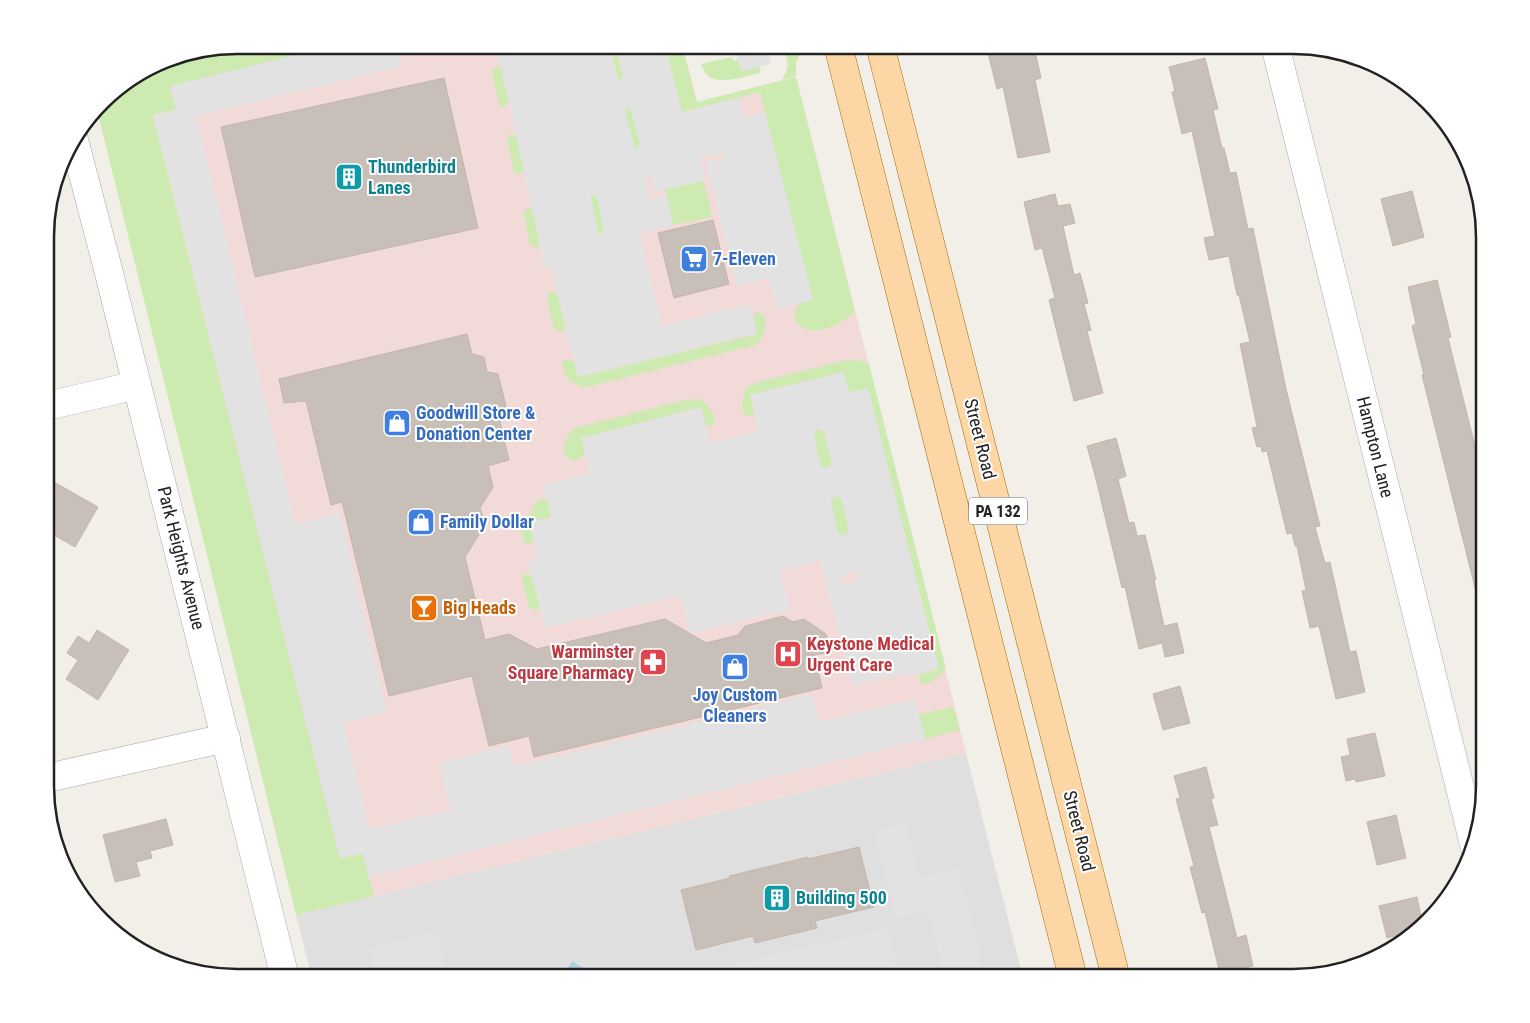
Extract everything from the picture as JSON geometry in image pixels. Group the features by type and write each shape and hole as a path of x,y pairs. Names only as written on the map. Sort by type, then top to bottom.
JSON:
{"main road":[{"name":"PA 132","path":"840,54 1071,969"},
{"name":"Street Road","path":"882,54 1114,969"}],"street":[{"name":"Hampton Lane","path":"1277,54 1470,833"},
{"name":"Park Heights Avenue","path":"76,149 226,738 282,969"},
{"path":"54,404 137,385"},
{"path":"54,776 226,738"}],"shaded area":[{"path":"225,54 684,54 697,102 796,77 966,753 296,915 112,102 145,78 178,63 201,57"},
{"path":"300,54 399,54 402,66 196,116 295,524 339,513 387,712 343,723 369,829 451,810 439,763 509,745 514,767 812,694 819,722 915,699 925,739 368,877 363,853 340,859 153,115 176,110 170,86"},
{"path":"498,54 611,54 620,80 623,77 617,54 667,54 682,112 739,98 744,117 765,112 813,300 777,309 769,278 737,286 706,162 724,159 725,153 701,157 706,180 655,192 651,177 648,175 645,178 650,200 667,196 673,225 639,233 662,326 750,304 757,333 578,377 551,268 545,269","holes":["629,108 640,145 637,148 634,146 625,111","592,195 597,196 604,231 601,235 598,233 591,197"]},
{"path":"736,54 769,54 771,64 741,71"},
{"path":"843,372 849,392 868,388 939,669 905,677 904,674 853,686 820,560 780,571 790,609 690,633 680,595 545,628 528,561 538,558 529,522 551,517 543,485 590,473 581,438 701,407 710,443 759,431 750,395","holes":["821,429 824,432 832,464 828,469 821,466 814,434 816,430","838,496 842,500 849,531 844,536 838,533 831,501 834,497","855,572 859,575 858,581 843,584 841,581 842,576"]},
{"path":"966,753 1021,969 310,969 296,915"},
{"path":"905,823 919,878 958,868 984,969 942,969 927,911 895,919 873,831"},
{"path":"888,928 897,969 713,969"},
{"path":"436,932 446,969 375,969 369,948"}],"green space":[{"path":"300,54 170,86 176,110 153,115 340,858 363,853 374,896 296,915 99,117 116,99 145,78 178,63 213,55"},
{"path":"611,54 617,54 623,77 621,80 618,78"},
{"path":"667,54 684,54 697,102 796,77 855,312 845,320 824,329 805,329 796,321 795,313 798,306 812,299 760,92 682,112"},
{"path":"800,54 796,63 796,76 782,80 788,65 786,55"},
{"path":"732,57 734,61 738,60 741,71 759,67 761,70 759,73 735,79 718,80 710,77 701,64"},
{"path":"496,66 501,68 509,101 505,107 499,103 492,71"},
{"path":"629,108 640,145 637,148 634,146 625,111"},
{"path":"511,134 517,136 524,169 520,174 515,173 513,169 507,138"},
{"path":"704,181 712,217 673,225 665,189"},
{"path":"593,194 597,196 604,231 601,235 598,233 591,197"},
{"path":"529,208 533,211 540,244 536,248 530,245 524,213"},
{"path":"553,291 558,296 565,326 563,331 560,332 554,329 547,299 549,293"},
{"path":"757,312 764,316 765,328 761,339 755,345 587,387 573,383 564,372 562,363 565,360 571,360 575,365 578,377 757,334 753,316"},
{"path":"847,360 856,360 869,364 946,669 932,682 920,682 918,677 921,674 939,669 850,392 847,390 843,372 750,395 755,412 748,417 744,414 742,402 744,394 751,384"},
{"path":"699,399 712,412 715,422 711,427 705,424 701,408 581,438 585,452 580,458 570,460 566,456 564,451 565,444 568,436 575,428 686,400"},
{"path":"818,429 824,432 832,464 826,469 821,466 813,433"},
{"path":"836,496 842,500 849,531 844,536 838,533 831,501"},
{"path":"543,498 547,501 551,517 530,522 533,539 531,543 527,544 523,541 521,530 537,501"},
{"path":"525,574 529,574 532,577 539,610 529,607 522,580"},
{"path":"954,707 960,730 925,739 919,714"}],"water":[{"path":"572,961 585,969 567,969"}],"building":[{"path":"988,54 1036,54 1041,78 1035,80 1050,152 1018,158 1003,87 997,89"},
{"path":"1205,58 1218,109 1213,110 1222,148 1224,148 1230,173 1236,172 1248,229 1253,228 1286,389 1320,526 1315,527 1325,563 1330,562 1350,652 1356,651 1365,692 1336,699 1319,626 1310,628 1302,591 1306,590 1297,546 1295,546 1292,533 1287,534 1267,451 1262,452 1261,446 1257,447 1252,428 1257,427 1240,344 1250,342 1229,256 1209,260 1204,238 1215,236 1192,131 1182,134 1172,92 1175,91 1169,67"},
{"name":"Thunderbird Lanes","path":"444,78 478,228 255,277 221,127"},
{"path":"1412,191 1424,237 1393,246 1381,199"},
{"path":"1055,194 1058,206 1070,204 1075,223 1063,226 1074,275 1080,273 1088,303 1084,304 1091,330 1087,331 1103,393 1074,401 1049,300 1055,298 1042,248 1035,250 1024,202"},
{"name":"7-Eleven","path":"713,220 729,284 674,298 658,233"},
{"path":"1437,280 1451,337 1448,338 1476,450 1476,592 1422,375 1424,375 1412,326 1416,324 1408,287"},
{"path":"467,334 472,354 484,357 487,372 498,374 506,406 498,413 509,460 488,466 493,487 480,508 485,525 465,557 485,640 509,634 537,649 665,619 706,643 738,635 745,626 783,616 793,622 804,619 826,634 831,652 814,655 822,688 534,757 529,736 489,746 472,676 389,696 342,502 331,505 306,401 284,403 279,379"},
{"path":"1116,438 1126,476 1118,479 1129,523 1134,522 1137,536 1145,535 1156,580 1154,580 1164,626 1177,623 1184,653 1165,657 1162,643 1139,649 1125,587 1122,588 1087,446"},
{"path":"54,482 98,507 75,547 54,535"},
{"path":"97,630 129,650 98,700 66,679 78,660 67,653 78,636 89,643"},
{"path":"1180,686 1190,723 1163,730 1153,694"},
{"path":"1375,733 1385,776 1356,782 1355,779 1346,781 1341,757 1350,755 1347,739"},
{"path":"1206,767 1214,798 1211,799 1218,825 1209,827 1237,938 1246,935 1253,966 1248,967 1249,969 1219,969 1205,912 1202,913 1190,867 1194,866 1176,799 1180,798 1174,776"},
{"path":"1396,815 1406,858 1377,865 1367,822"},
{"path":"166,819 173,845 150,851 152,858 136,862 140,876 115,882 103,835"},
{"name":"Building 500","path":"859,847 874,907 815,921 817,928 755,943 753,936 696,950 681,890 730,878 729,876"},
{"path":"1417,897 1421,918 1395,938 1394,936 1387,938 1379,906"}],"place":[{"name":"Thunderbird Lanes","path":"349,177"},
{"name":"7-Eleven","path":"694,259"},
{"name":"Goodwill Store & Donation Center","path":"397,423"},
{"name":"Family Dollar","path":"421,522"},
{"name":"Big Heads","path":"424,608"},
{"name":"Keystone Medical Urgent Care","path":"788,654"},
{"name":"Warminster Square Pharmacy","path":"653,662"},
{"name":"Joy Custom Cleaners","path":"735,667"},
{"name":"Building 500","path":"777,898"}]}
